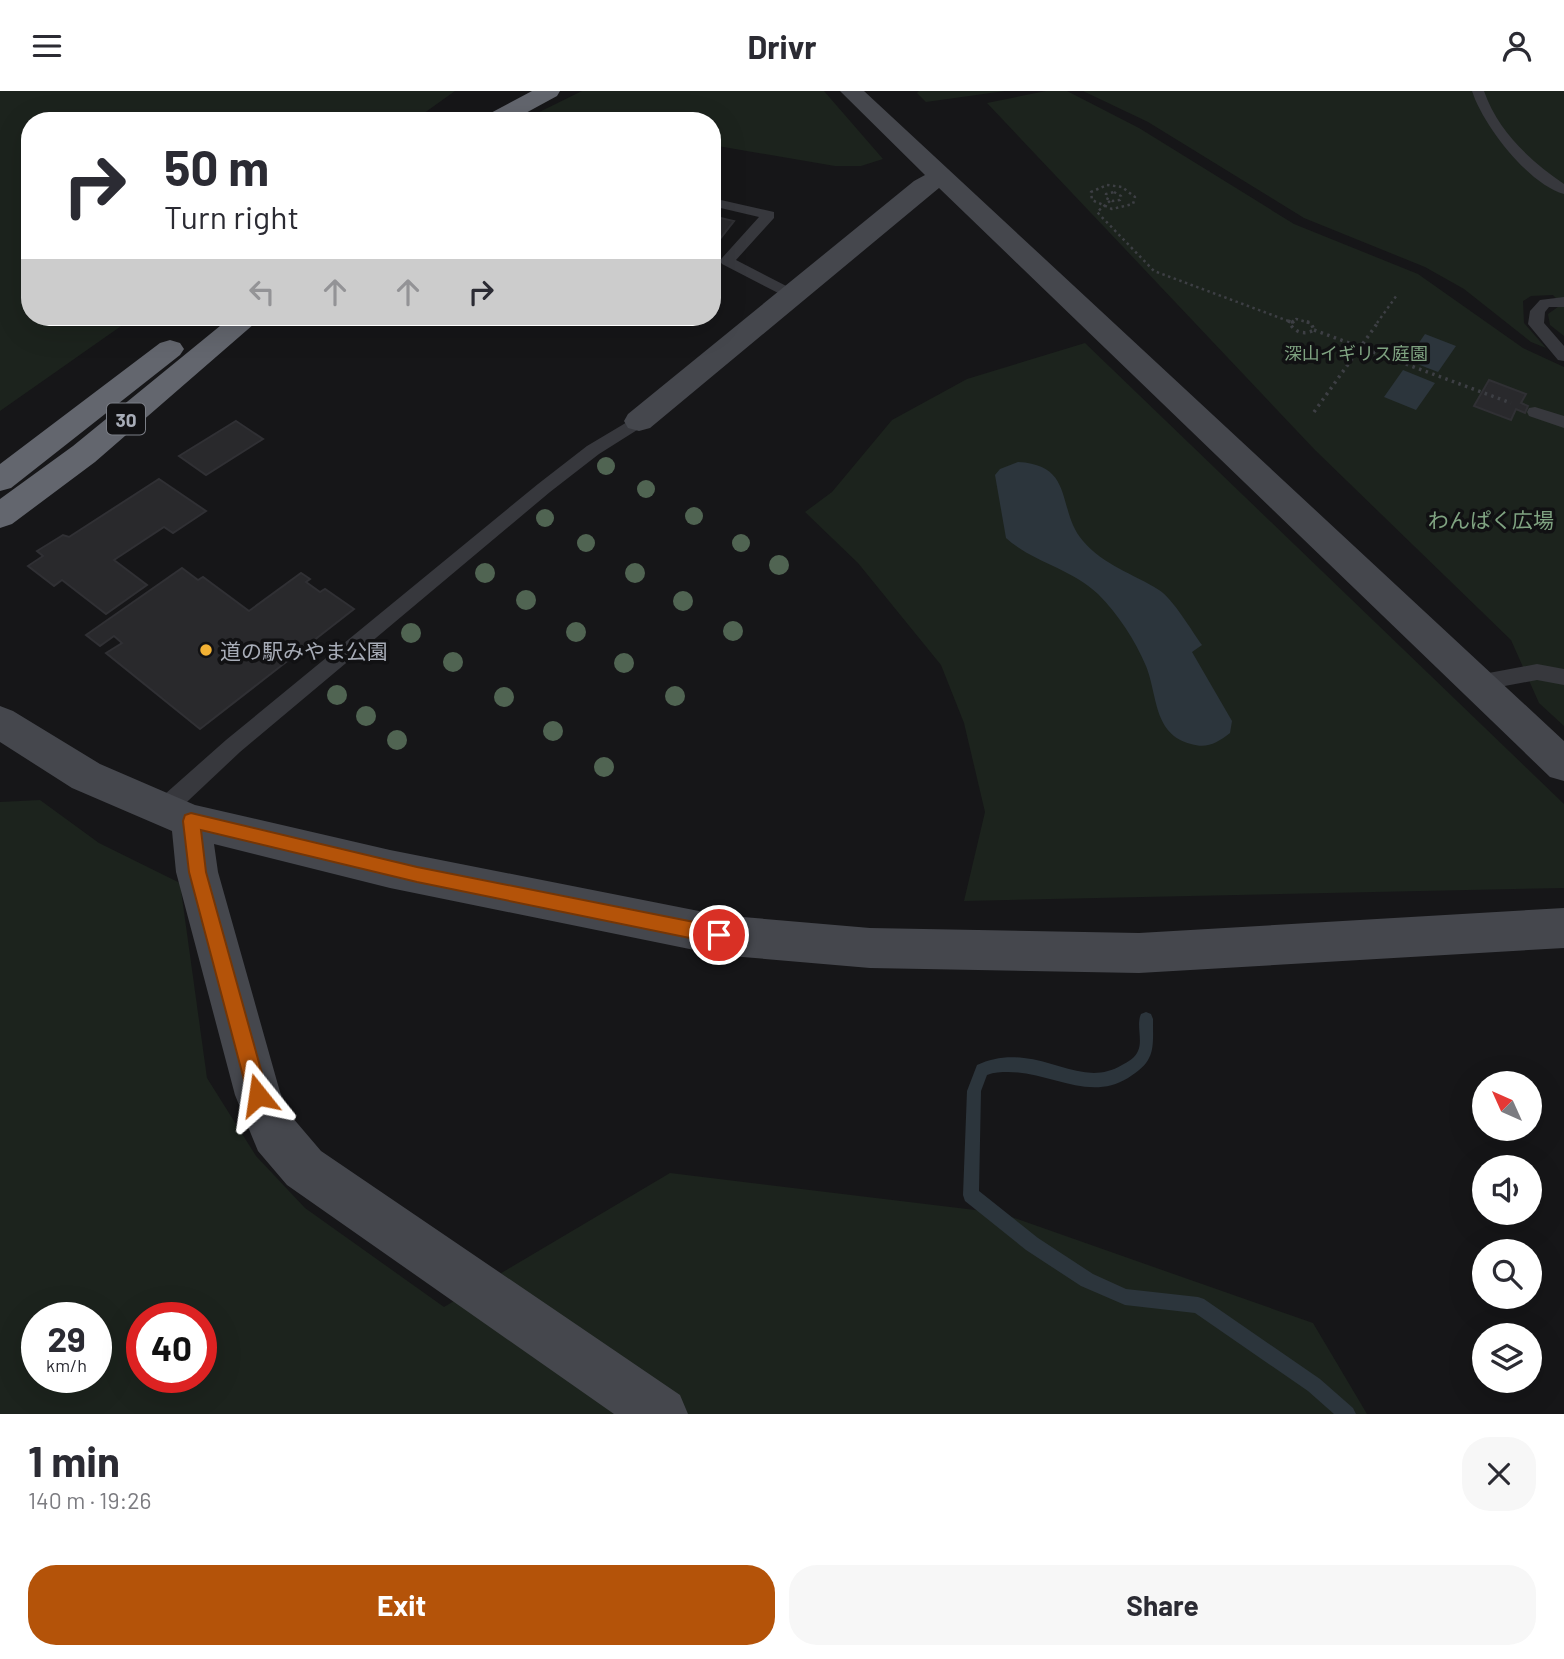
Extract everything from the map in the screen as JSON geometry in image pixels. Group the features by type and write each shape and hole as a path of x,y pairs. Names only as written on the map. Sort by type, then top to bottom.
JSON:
{"highway":[{"path":"489,112 514,91"},
{"path":"496,112 549,91"},
{"name":"30","path":"0,480 198,326"},
{"name":"30","path":"0,516 84,454 237,326"}],"street":[{"path":"851,91 1564,765"},
{"path":"639,421 923,186 941,177"},
{"path":"0,722 86,776 178,815 390,869 719,935 870,948 1139,953 1564,928"},
{"path":"178,815 201,885 258,1095 275,1134 304,1168 661,1414"}],"lane":[{"path":"1478,91 1483,106 1514,152 1539,174 1564,190"},
{"path":"721,204 769,215 727,261 791,294"},
{"path":"1564,302 1545,303 1538,311 1536,324 1564,356"},
{"path":"1535,412 1564,422"},
{"path":"178,815 233,746 544,488 593,450 639,421"},
{"path":"1478,683 1537,673 1564,677"}],"path":[{"path":"1100,186 1122,187 1135,197 1129,207 1102,207 1091,200 1090,196 1091,192 1100,186"},
{"path":"1110,201 1097,212 1154,271 1291,321 1308,321 1314,325 1314,330"},
{"path":"1314,412 1397,295"},
{"path":"1291,321 1290,326 1298,332 1309,333 1314,330"},
{"path":"1314,330 1535,412"}],"green space":[{"path":"0,91 455,91 426,112 21,112 21,326 121,326 0,411"},
{"path":"582,91 824,91 883,159 861,166 835,166 721,147 721,112 539,112"},
{"path":"1005,91 926,102 917,93"},
{"name":"深山イギリス庭園","path":"1046,91 1067,91 1139,128 1294,224 1418,274 1523,348 1564,367 1564,726 1539,703 1511,640 1315,450 987,103"},
{"path":"1083,91 1564,91 1564,336 1550,325 1548,314 1562,304 1553,295 1531,296 1523,301 1524,323 1546,348 1531,342 1464,289 1425,267 1304,218 1148,122"},
{"path":"1085,343 1564,804 1564,888 964,901 985,812 964,723 941,665 858,563 805,512 832,492 892,420 967,379"},
{"path":"40,800 99,843 180,883 207,1078 256,1156 305,1208 444,1307 670,1173 1000,1213 1313,1323 1367,1414 0,1414 0,802"}],"shaded area":[{"path":"1425,334 1456,346 1438,372 1407,360"},
{"path":"1403,370 1435,383 1416,410 1384,397"},
{"path":"1018,462 1036,465 1049,471 1057,480 1075,529 1083,541 1109,563 1159,590 1176,608 1202,645 1192,652 1232,721 1230,733 1216,742 1202,746 1179,739 1170,732 1159,713 1142,656 1112,610 1087,585 1028,554 1006,538 995,475 1000,469"}],"building":[{"path":"721,218 734,221 721,238"},
{"path":"1489,380 1526,394 1521,403 1528,406 1525,413 1516,409 1511,420 1474,406"},
{"path":"236,421 263,439 206,475 179,456"},
{"path":"159,479 206,511 173,533 164,527 114,560 147,585 106,614 62,580 54,586 28,566 43,556 37,551 63,535 69,537"},
{"name":"道の駅みやま公園","path":"182,568 198,580 203,577 249,611 301,573 310,579 306,582 320,592 325,589 354,609 200,729 106,653 122,643 114,636 100,646 86,635"}],"waterway":[{"path":"1146,1019 1146,1052 1136,1065 1115,1078 1091,1082 1025,1065 993,1065 982,1070 974,1091 971,1195 1032,1244 1087,1280 1125,1297 1198,1305 1314,1385 1347,1414"}],"place":[{"name":"道の駅みやま公園","path":"206,650"}],"route":[{"path":"258,1095 197,872 191,821 574,908 719,935"}],"park label":[{"name":"わんぱく広場","path":"1491,519"}]}
